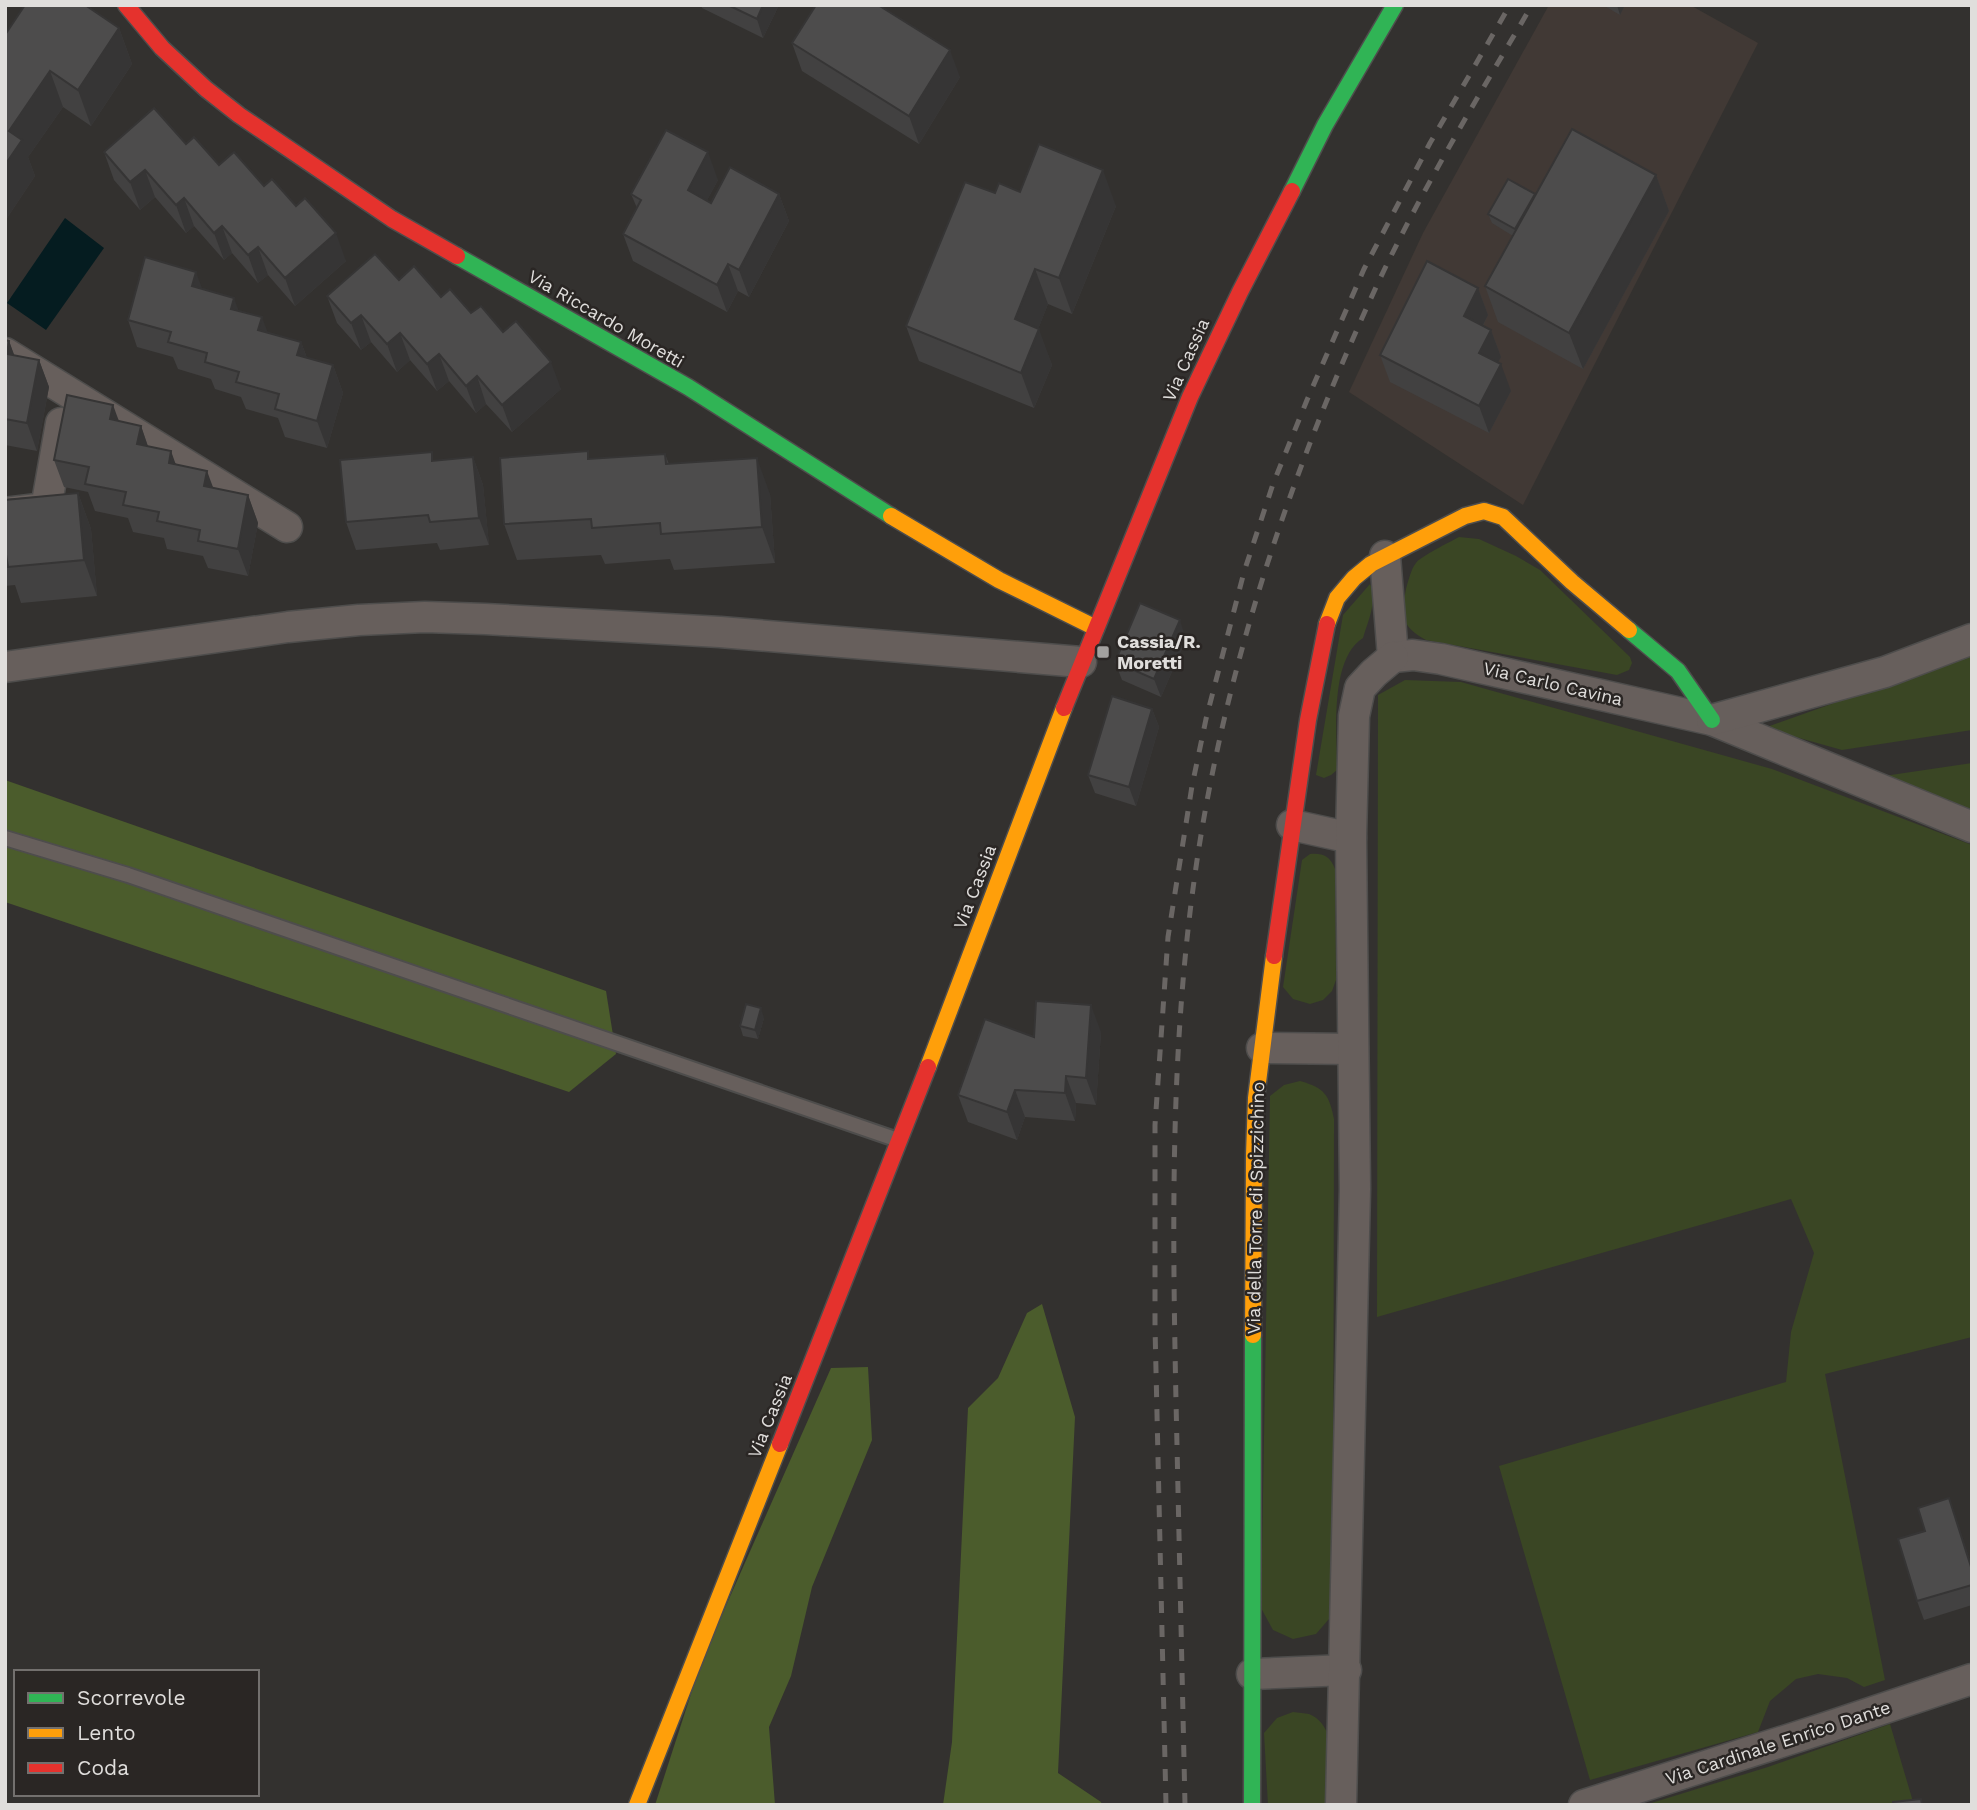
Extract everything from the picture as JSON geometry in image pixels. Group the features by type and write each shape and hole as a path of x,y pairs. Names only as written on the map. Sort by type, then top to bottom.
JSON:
{"street":[{"name":"Via Riccardo Moretti","path":"126,5 162,48 206,89 240,116 392,219 688,387 867,502 999,580 1096,628"},
{"name":"Via Cassia","path":"637,1805 900,1140 1081,662 1151,489 1208,357 1325,125 1395,5"},
{"path":"5,353 287,527"},
{"path":"5,513 46,508 67,391"},
{"name":"Via della Torre di Spizzichino","path":"1252,1805 1256,1098 1292,825 1326,626 1337,598 1370,564 1465,516 1484,511 1503,517 1572,582 1678,671 1712,720"},
{"path":"1342,1805 1355,1189 1351,838 1354,716 1360,688 1393,657 1385,556"},
{"path":"5,667 288,627 425,617 720,632 1081,662"},
{"path":"1712,720 1885,672 1972,639"},
{"name":"Via Carlo Cavina","path":"1393,657 1413,655 1441,659 1712,720 1972,827"},
{"path":"1292,825 1351,838"},
{"path":"1262,1048 1353,1049"},
{"path":"1252,1674 1346,1670"},
{"name":"Via Cardinale Enrico Dante","path":"1584,1805 1972,1679"}],"lane":[{"path":"5,838 128,875 900,1140"}],"shaded area":[{"path":"1549,5 1690,5 1758,43 1523,505 1349,392 1423,233"}],"green space":[{"path":"1459,537 1479,539 1540,570 1630,657 1632,663 1629,670 1617,675 1426,640 1417,635 1407,624 1403,613 1406,589 1413,569 1424,557"},
{"path":"1370,584 1373,604 1363,638 1352,648 1340,680 1336,718 1337,770 1324,778 1316,775 1343,615"},
{"path":"1972,654 1972,730 1842,750 1764,728"},
{"path":"1405,680 1461,682 1772,769 1972,845 1972,1337 1825,1374 1885,1680 1864,1687 1847,1678 1818,1674 1796,1679 1770,1701 1758,1732 1590,1780 1499,1466 1786,1382 1791,1332 1814,1253 1791,1199 1377,1317 1378,695"},
{"path":"1972,763 1972,813 1884,776"},
{"path":"5,780 606,991 616,1054 569,1092 5,902"},
{"path":"1310,854 1326,856 1335,869 1336,980 1332,991 1323,1000 1310,1004 1293,999 1283,987 1302,860"},
{"path":"1300,1081 1325,1094 1334,1119 1333,1602 1329,1619 1316,1634 1293,1639 1273,1630 1261,1608 1270,1096 1284,1085"},
{"path":"1042,1304 1075,1417 1058,1773 1102,1805 943,1805 952,1742 968,1408 998,1378 1027,1313"},
{"path":"868,1367 872,1440 812,1587 791,1676 769,1727 775,1805 655,1805 702,1660 831,1368"},
{"path":"1293,1712 1309,1714 1319,1720 1326,1730 1332,1754 1332,1805 1268,1805 1264,1733 1277,1718"},
{"path":"1890,1724 1914,1805 1645,1805 1768,1767"}],"water":[{"path":"65,218 104,248 46,330 7,303"}],"building":[{"path":"25,5 85,5 119,28 78,90 50,71 9,131 22,140 5,165 5,35"},
{"path":"728,5 763,5 757,19"},
{"path":"816,5 878,5 950,50 909,116 792,43"},
{"path":"154,108 186,144 194,137 219,165 234,152 264,186 272,179 296,206 305,198 336,233 285,278 258,247 248,255 222,226 214,233 184,198 176,205 145,170 130,182 104,152"},
{"path":"1572,129 1656,175 1569,333 1485,286"},
{"path":"666,130 708,152 688,190 711,203 730,167 779,194 739,270 728,264 717,285 623,234 641,200 631,194"},
{"path":"1039,144 1103,170 1059,278 1035,269 1015,319 1039,329 1021,373 906,326 965,182 995,193 999,183 1020,192"},
{"path":"1508,179 1535,194 1515,229 1488,214"},
{"path":"375,254 399,280 414,266 441,297 450,289 471,313 481,306 503,332 516,321 551,362 502,405 477,376 466,386 439,354 427,364 400,333 387,344 361,315 351,323 327,296"},
{"path":"145,257 196,272 192,286 234,298 231,309 262,317 258,330 301,342 297,355 333,365 317,421 275,409 279,394 236,382 239,372 205,362 207,353 168,342 171,332 128,320"},
{"path":"1427,261 1478,288 1464,316 1491,330 1479,353 1501,364 1479,406 1380,355"},
{"path":"5,340 9,341 7,354 39,360 27,423 5,419"},
{"path":"67,395 113,405 110,419 141,426 137,444 171,451 169,463 207,471 204,486 248,495 238,549 198,541 200,530 157,521 159,512 123,505 126,492 85,484 89,467 54,460"},
{"path":"588,451 588,459 665,454 666,464 757,458 762,527 661,534 660,523 592,528 591,519 504,524 500,458"},
{"path":"432,452 432,461 473,457 479,518 430,522 428,515 346,522 340,460"},
{"path":"78,493 84,560 8,567 5,549 5,500"},
{"path":"1140,603 1180,620 1154,679 1115,662"},
{"path":"1112,696 1152,709 1129,787 1088,775"},
{"path":"1036,1001 1091,1005 1086,1078 1066,1076 1065,1093 1015,1090 1007,1112 958,1095 985,1019 1034,1037"},
{"path":"746,1004 761,1008 755,1030 740,1026"},
{"path":"1949,1498 1972,1570 1972,1585 1917,1601 1898,1539 1925,1531 1918,1508"},
{"path":"1921,1799 1922,1805 1893,1805 1893,1802"}],"railway":[{"path":"1166,1805 1155,1327 1155,1125 1168,937 1192,786 1206,719 1244,572 1273,484 1307,400 1364,269 1430,143 1510,5"},
{"path":"1185,1805 1175,1329 1176,1114 1184,971 1202,829 1215,758 1250,619 1320,416 1377,285 1413,214 1532,5"}],"traffic: fast":[{"path":"1292,191 1325,125 1395,5"},
{"path":"457,256 688,387 891,516"},
{"path":"1629,630 1678,671 1712,720"},
{"path":"1252,1805 1253,1335"}],"traffic: slow":[{"path":"1327,624 1337,598 1354,578 1371,564 1465,516 1484,511 1503,517 1572,582 1629,630"},
{"path":"891,516 999,580 1096,628"},
{"path":"928,1067 1064,708"},
{"path":"1253,1335 1256,1098 1274,956"},
{"path":"637,1805 780,1444"}],"traffic: jam":[{"path":"126,5 162,48 239,115 392,219 457,256"},
{"path":"1064,708 1190,397 1292,191"},
{"path":"1274,956 1308,720 1327,624"},
{"path":"780,1444 928,1067"}],"place":[{"name":"Cassia/R. Moretti","path":"1103,652"}]}
